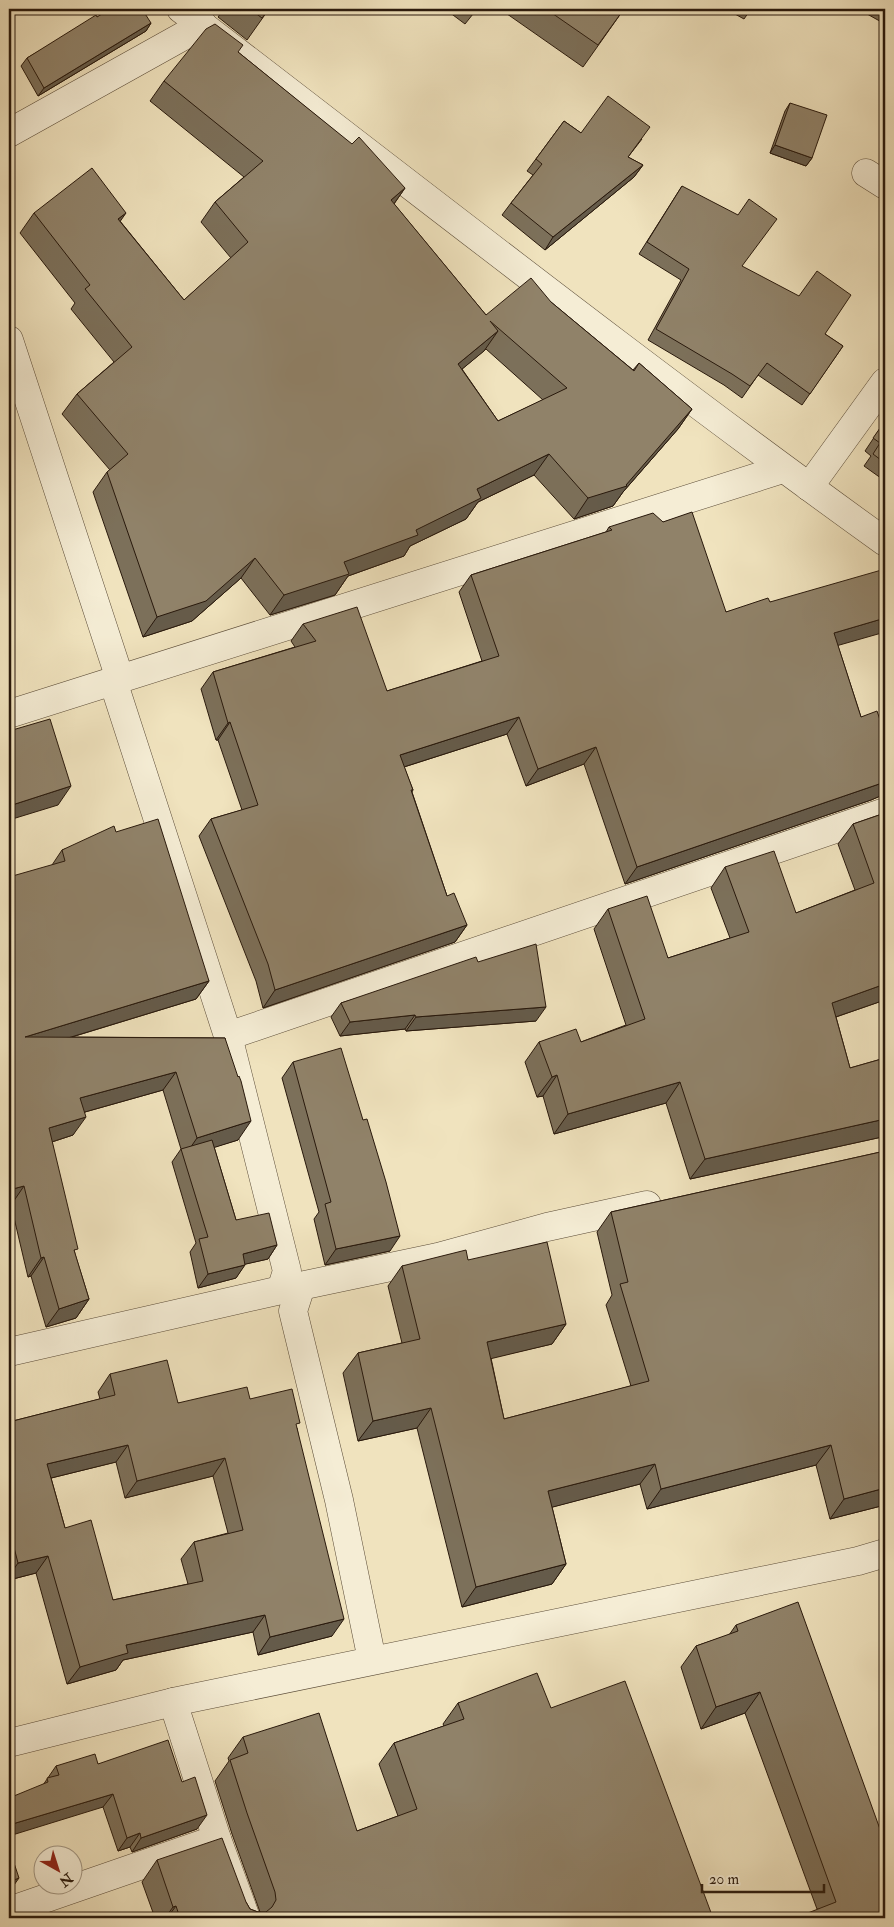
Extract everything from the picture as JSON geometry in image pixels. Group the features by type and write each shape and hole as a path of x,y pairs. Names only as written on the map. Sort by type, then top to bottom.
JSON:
{"street":[{"path":"9,133 192,17 538,285 885,542"},
{"path":"9,342 228,1036 287,1271 293,1312 340,1500 372,1660"},
{"path":"809,487 885,382"},
{"path":"9,714 783,468"},
{"path":"228,1036 885,812"},
{"path":"9,1352 291,1288 438,1257 548,1227 674,1199"},
{"path":"9,1742 173,1702 858,1561 885,1553"},
{"path":"173,1702 217,1839 246,1918"},
{"path":"9,1911 217,1839"}],"building":[{"path":"110,9 142,9 151,23 44,88 27,58 96,15 97,17"},
{"path":"250,9 269,9 262,18"},
{"path":"546,9 624,9 598,45"},
{"path":"877,9 885,9 885,13"},
{"path":"215,24 243,45 238,52 352,144 359,137 405,188 391,200 486,315 531,278 551,302 634,371 639,363 692,409 627,486 588,498 549,454 477,489 481,498 416,530 418,535 344,562 349,574 284,595 255,558 206,601 157,617 107,472 128,454 77,394 132,347 85,289 90,285 34,213 92,168 126,213 118,219 184,300 248,242 215,202 263,161 164,81 206,29","holes":["490,321 567,388 498,421 458,364 498,331"]},
{"path":"608,96 650,127 628,157 643,165 553,237 511,203 542,164 536,159 564,121 581,133"},
{"path":"790,103 827,115 812,158 775,145"},
{"path":"682,186 738,215 749,199 777,219 742,266 799,296 817,271 851,295 825,334 843,346 810,394 767,363 750,386 656,329 689,269 647,242"},
{"path":"885,421 885,463 873,454 880,443 873,438"},
{"path":"692,512 726,612 768,598 770,602 885,569 885,618 834,633 861,717 877,711 885,734 885,782 637,867 596,747 538,769 519,717 400,755 447,896 454,893 467,925 275,990 268,964 211,819 258,805 230,722 228,723 213,672 316,641 303,624 357,607 387,691 499,656 471,575 612,530 609,527 653,513 663,522"},
{"path":"50,719 71,786 9,806 9,731"},
{"path":"885,813 885,984 832,1003 850,1068 885,1058 885,1119 705,1159 680,1082 568,1114 557,1075 552,1077 539,1042 576,1029 581,1042 645,1019 608,909 647,896 668,958 749,932 725,867 774,851 796,913 874,883 853,824"},
{"path":"158,819 209,981 25,1037 225,1038 241,1081 251,1121 197,1138 176,1072 80,1098 86,1117 49,1128 78,1249 74,1250 89,1299 59,1309 44,1257 41,1258 24,1186 9,1190 9,877 65,861 62,850 114,826 116,832"},
{"path":"536,944 546,1007 416,1017 415,1015 350,1022 341,1003 476,957 478,962"},
{"path":"341,1048 363,1120 367,1119 400,1236 336,1249 325,1204 331,1202 293,1062"},
{"path":"212,1140 236,1220 269,1213 277,1245 243,1254 245,1265 208,1274 199,1239 208,1237 181,1149"},
{"path":"885,1151 885,1488 844,1499 831,1445 661,1489 655,1464 548,1491 566,1564 476,1587 431,1408 373,1421 358,1353 420,1339 402,1266 466,1250 468,1260 547,1242 566,1324 487,1342 504,1419 649,1381 620,1284 628,1282 611,1212"},
{"path":"167,1360 178,1403 247,1387 250,1399 292,1389 300,1423 296,1424 344,1619 270,1637 265,1615 126,1645 128,1653 80,1667 48,1556 18,1563 9,1528 9,1422 115,1395 110,1374","holes":["128,1445 137,1481 225,1458 243,1530 194,1542 203,1581 113,1600 91,1520 65,1528 47,1464"]},
{"path":"798,1602 885,1843 885,1918 795,1918 836,1902 760,1692 716,1707 696,1646 738,1631 736,1625"},
{"path":"537,1673 551,1708 625,1681 713,1918 180,1918 176,1906 173,1907 157,1860 222,1838 250,1909 266,1912 276,1900 275,1892 230,1760 248,1753 243,1737 319,1713 357,1831 417,1809 394,1743 464,1719 458,1703"},
{"path":"168,1740 182,1782 195,1777 207,1815 141,1838 140,1833 127,1838 113,1794 9,1825 9,1798 48,1782 47,1778 59,1775 56,1766 95,1754 98,1764"},
{"path":"9,1848 19,1878 9,1882"}]}
